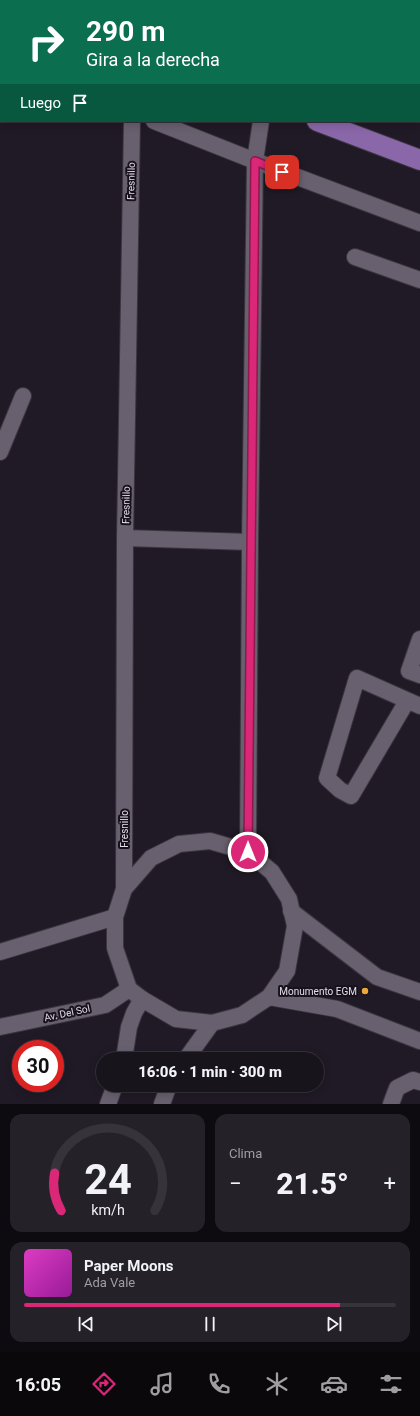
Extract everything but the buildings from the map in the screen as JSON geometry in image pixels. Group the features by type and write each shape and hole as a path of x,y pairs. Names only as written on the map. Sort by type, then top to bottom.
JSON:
{"main road":[{"path":"320,122 420,160"}],"street":[{"name":"Fresnillo","path":"124,889 125,538 132,122"},
{"path":"157,122 420,223"},
{"path":"248,852 255,161 261,122"},
{"path":"356,258 420,280"},
{"path":"0,452 23,396"},
{"path":"125,538 250,542"},
{"path":"420,639 409,671 420,675"},
{"path":"357,678 414,703 351,796 340,790 327,778 357,678"},
{"path":"210,841 248,852 272,872 289,899 295,926 287,970 269,997 242,1015 212,1023 176,1019 142,999 129,989 115,948 115,917 124,889 151,858 179,844 210,841"},
{"path":"292,911 377,977 420,992"},
{"path":"0,952 115,917"},
{"name":"Av. Del Sol","path":"0,1027 105,1005 129,989"},
{"path":"269,997 337,1009 420,1041"},
{"path":"125,1052 129,1027 134,1013 142,999"},
{"path":"191,1052 212,1023"},
{"path":"391,1104 397,1088 413,1080 420,1082"},
{"path":"108,1104 112,1092"},
{"path":"162,1104 166,1092"}],"place":[{"name":"Monumento EGM","path":"365,991"}],"route":[{"path":"248,852 255,161 282,172"}]}
